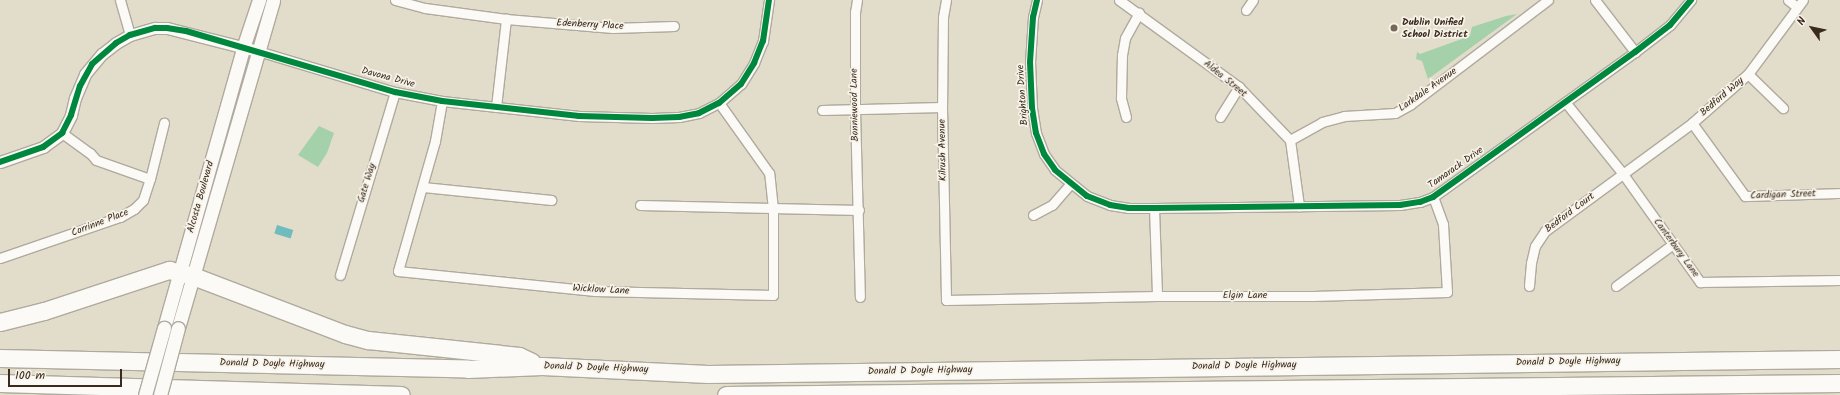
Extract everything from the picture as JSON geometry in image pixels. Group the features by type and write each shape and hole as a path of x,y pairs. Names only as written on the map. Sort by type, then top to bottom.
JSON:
{"highway":[{"path":"0,322 44,312 170,270 345,334 368,340 518,356 542,366"},
{"name":"Donald D Doyle Highway","path":"0,358 468,369 542,366 716,374 1840,359"},
{"path":"0,383 400,395"},
{"path":"726,395 1840,383"}],"main road":[{"name":"Alcosta Boulevard","path":"160,395 178,328 186,275 243,48 259,0"},
{"name":"Alcosta Boulevard","path":"145,395 164,328 186,275 273,0"}],"street":[{"path":"120,0 130,35"},
{"name":"Edenberry Place","path":"395,0 426,4 506,19 613,28 674,26"},
{"name":"Davona Drive","path":"0,162 43,147 62,132 71,116 75,98 85,74 102,54 116,43 130,35 155,28 186,31 395,92 442,101 579,116 652,118 679,117 699,113 719,103 741,84 754,63 763,41 769,0"},
{"name":"Bonniewood Lane","path":"857,0 855,12 855,110 859,210 860,297"},
{"name":"Kilrush Avenue","path":"946,0 943,17 942,107 946,300"},
{"name":"Brighton Drive","path":"1037,0 1033,17 1030,62 1032,108 1036,133 1044,154 1055,170 1070,184 1087,196 1110,205 1129,208 1154,208"},
{"name":"Aldea Street","path":"1119,0 1139,13 1239,87 1290,140"},
{"path":"1246,10 1253,0"},
{"name":"Larkdale Avenue","path":"1290,140 1322,122 1344,116 1395,112 1400,110 1411,104 1548,0"},
{"path":"1595,0 1635,52"},
{"name":"Tamarack Drive","path":"1154,208 1400,205 1420,202 1433,197 1635,52 1670,25 1692,0"},
{"path":"1788,0 1800,3"},
{"name":"Bedford Way","path":"1623,174 1692,123 1748,74 1800,3"},
{"path":"1126,117 1121,98 1122,54 1125,38 1139,13"},
{"path":"496,107 506,19"},
{"path":"1748,74 1783,108"},
{"path":"1220,117 1239,87"},
{"name":"Gate Way","path":"340,275 395,92"},
{"name":"Wicklow Lane","path":"442,101 435,141 398,271 594,291 773,294 772,209 769,173 719,103"},
{"name":"Canterbury Lane","path":"1566,103 1623,174 1700,282 1840,280"},
{"path":"822,110 942,107"},
{"name":"Corrinne Place","path":"0,258 120,217 134,209 143,200 150,179 164,123"},
{"name":"Cardigan Street","path":"1692,123 1745,196 1840,193"},
{"path":"62,132 96,160 150,179"},
{"path":"1290,140 1299,206"},
{"name":"Bedford Court","path":"1529,286 1531,264 1535,246 1545,231 1623,174"},
{"path":"1033,215 1052,205 1070,184"},
{"path":"423,187 551,200"},
{"name":"Elgin Lane","path":"946,300 1157,296 1314,296 1447,292 1443,224 1433,197"},
{"path":"640,205 859,210"},
{"path":"1154,208 1157,296"},
{"path":"1616,286 1673,244"}],"green space":[{"path":"1517,14 1428,79 1422,61 1416,59 1417,52 1420,54 1470,36 1472,27"},
{"path":"319,126 334,133 327,153 318,167 298,155"}],"water":[{"path":"277,225 293,230 291,239 274,234"}],"cycle path":[{"path":"0,162 43,147 62,133 71,115 80,86 92,64 116,43 130,35 155,28 186,31 395,92 442,101 579,116 652,118 679,117 699,113 719,103 741,84 754,63 763,41 769,0"},
{"path":"1037,0 1033,17 1030,62 1032,108 1036,133 1044,154 1055,170 1087,196 1110,205 1129,208 1400,205 1420,202 1433,197 1635,52 1670,25 1691,0"}],"place":[{"name":"Dublin Unified School District","path":"1394,28"}]}
